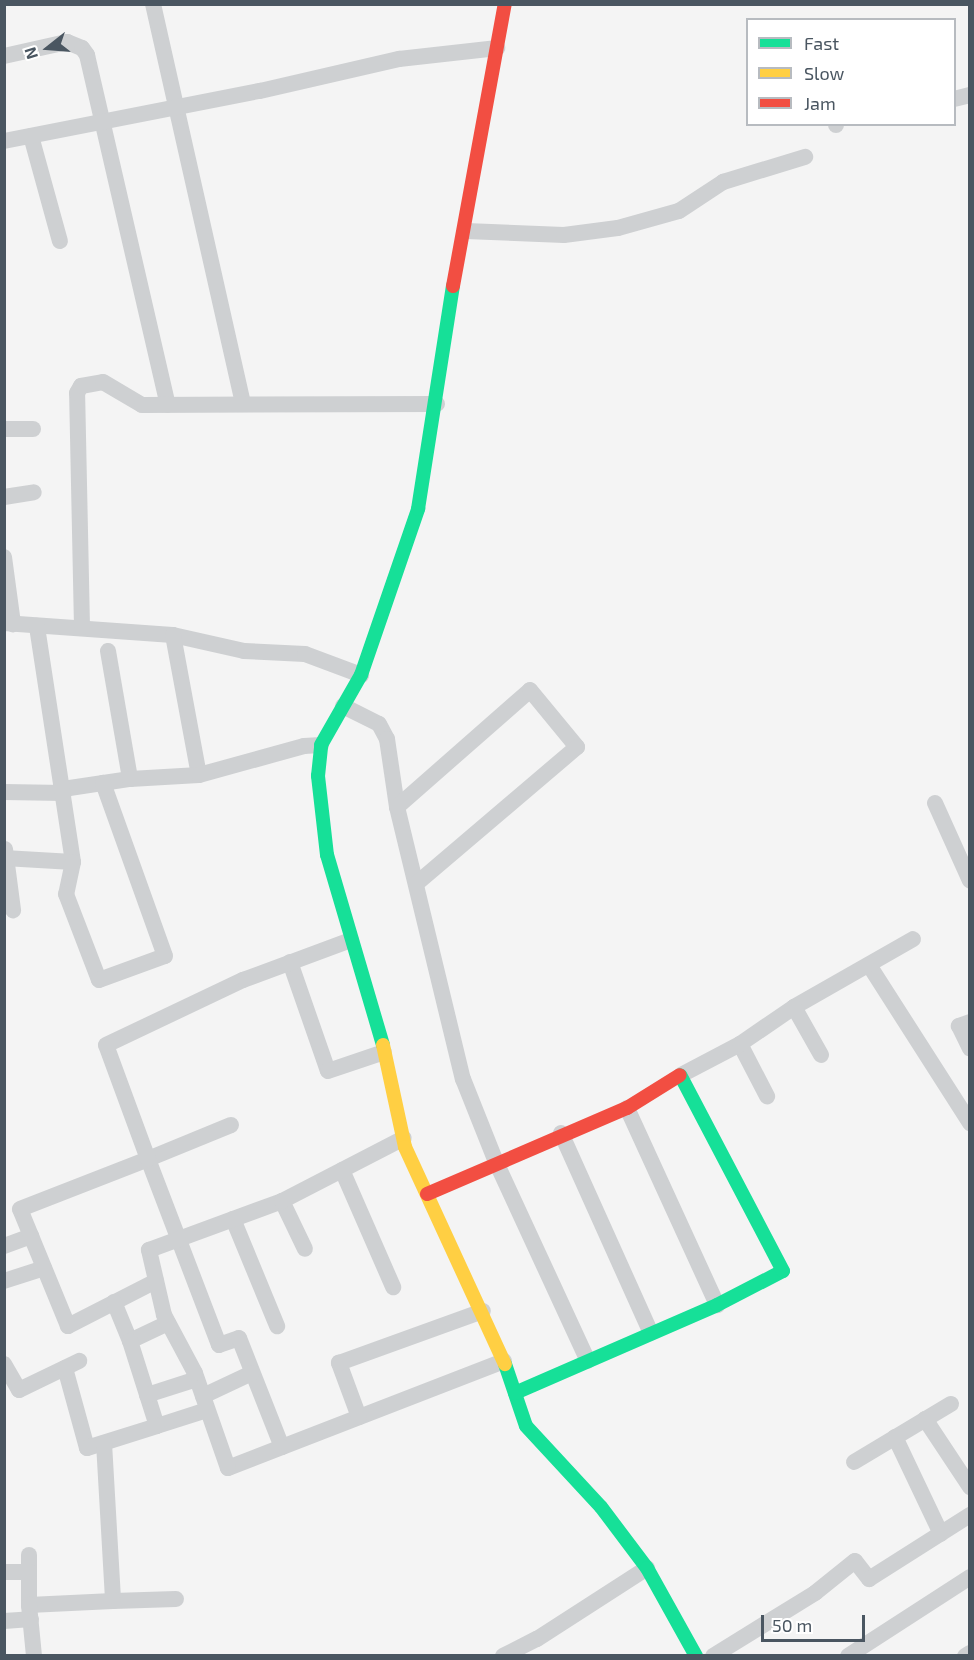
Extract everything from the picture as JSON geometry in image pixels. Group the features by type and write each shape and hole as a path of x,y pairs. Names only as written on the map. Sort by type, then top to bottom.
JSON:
{"street":[{"path":"153,4 243,404"},
{"path":"505,4 466,231 442,348 437,404 418,509 361,675 321,745 318,776 327,855 384,1052 404,1138 427,1194 483,1311 533,1438 601,1507 647,1568 694,1651 677,1656"},
{"path":"4,56 67,42 82,48 137,263 168,405"},
{"path":"4,141 175,108 399,59 497,48"},
{"path":"31,136 60,241"},
{"path":"466,231 564,235 618,228 679,211 723,182 806,157"},
{"path":"82,627 78,390 93,381 104,382 142,405 437,404"},
{"path":"4,429 33,429"},
{"path":"4,497 34,492"},
{"path":"4,557 9,624 173,634 244,651 305,654 361,675"},
{"path":"37,626 73,862 66,894 99,980 165,956 103,783"},
{"path":"173,634 199,775"},
{"path":"108,651 130,779"},
{"path":"397,807 530,690 577,747 416,884"},
{"path":"343,706 379,724 387,739 397,807 463,1079 495,1162 588,1361"},
{"path":"4,792 63,791 130,779 199,775 304,746 321,745"},
{"path":"935,803 969,881"},
{"path":"14,910 5,855 73,862"},
{"path":"427,1194 561,1133 627,1108 681,1075 740,1044 794,1007 913,939"},
{"path":"282,1447 239,1338 219,1346 106,1045 243,980 351,940"},
{"path":"290,962 328,1071 384,1052"},
{"path":"869,965 969,1123"},
{"path":"794,1007 821,1055"},
{"path":"969,1022 959,1026 969,1049"},
{"path":"740,1044 767,1096"},
{"path":"515,1394 717,1305 783,1271 681,1075"},
{"path":"627,1108 717,1305"},
{"path":"156,1281 68,1326 20,1209 231,1125"},
{"path":"561,1133 651,1333"},
{"path":"404,1138 282,1201 149,1250 168,1323 197,1379 228,1468 504,1361"},
{"path":"342,1170 393,1287"},
{"path":"282,1201 305,1250"},
{"path":"233,1219 277,1326"},
{"path":"4,1245 32,1236"},
{"path":"4,1281 44,1268"},
{"path":"114,1302 130,1341 157,1426"},
{"path":"359,1417 339,1363 483,1311"},
{"path":"130,1341 168,1323"},
{"path":"4,1364 19,1390 72,1364 87,1448 157,1426 205,1403 252,1373"},
{"path":"147,1395 197,1379"},
{"path":"854,1462 951,1404"},
{"path":"925,1419 969,1487"},
{"path":"895,1437 940,1534"},
{"path":"104,1443 113,1601"},
{"path":"712,1656 815,1593 855,1561 870,1579 969,1515"},
{"path":"4,1572 29,1563 34,1656"},
{"path":"503,1656 537,1639 647,1568"},
{"path":"848,1656 969,1577"},
{"path":"4,1621 30,1612 113,1601 176,1599"}],"traffic: fast":[{"path":"383,1045 327,855 318,776 321,745 361,675 418,509 453,286"},
{"path":"515,1393 717,1305 783,1271 680,1075"},
{"path":"505,1364 526,1426 601,1507 647,1568 696,1656"}],"traffic: slow":[{"path":"383,1045 405,1147 505,1364"}],"traffic: jam":[{"path":"453,286 505,4"},
{"path":"427,1194 627,1108 680,1075"}]}
